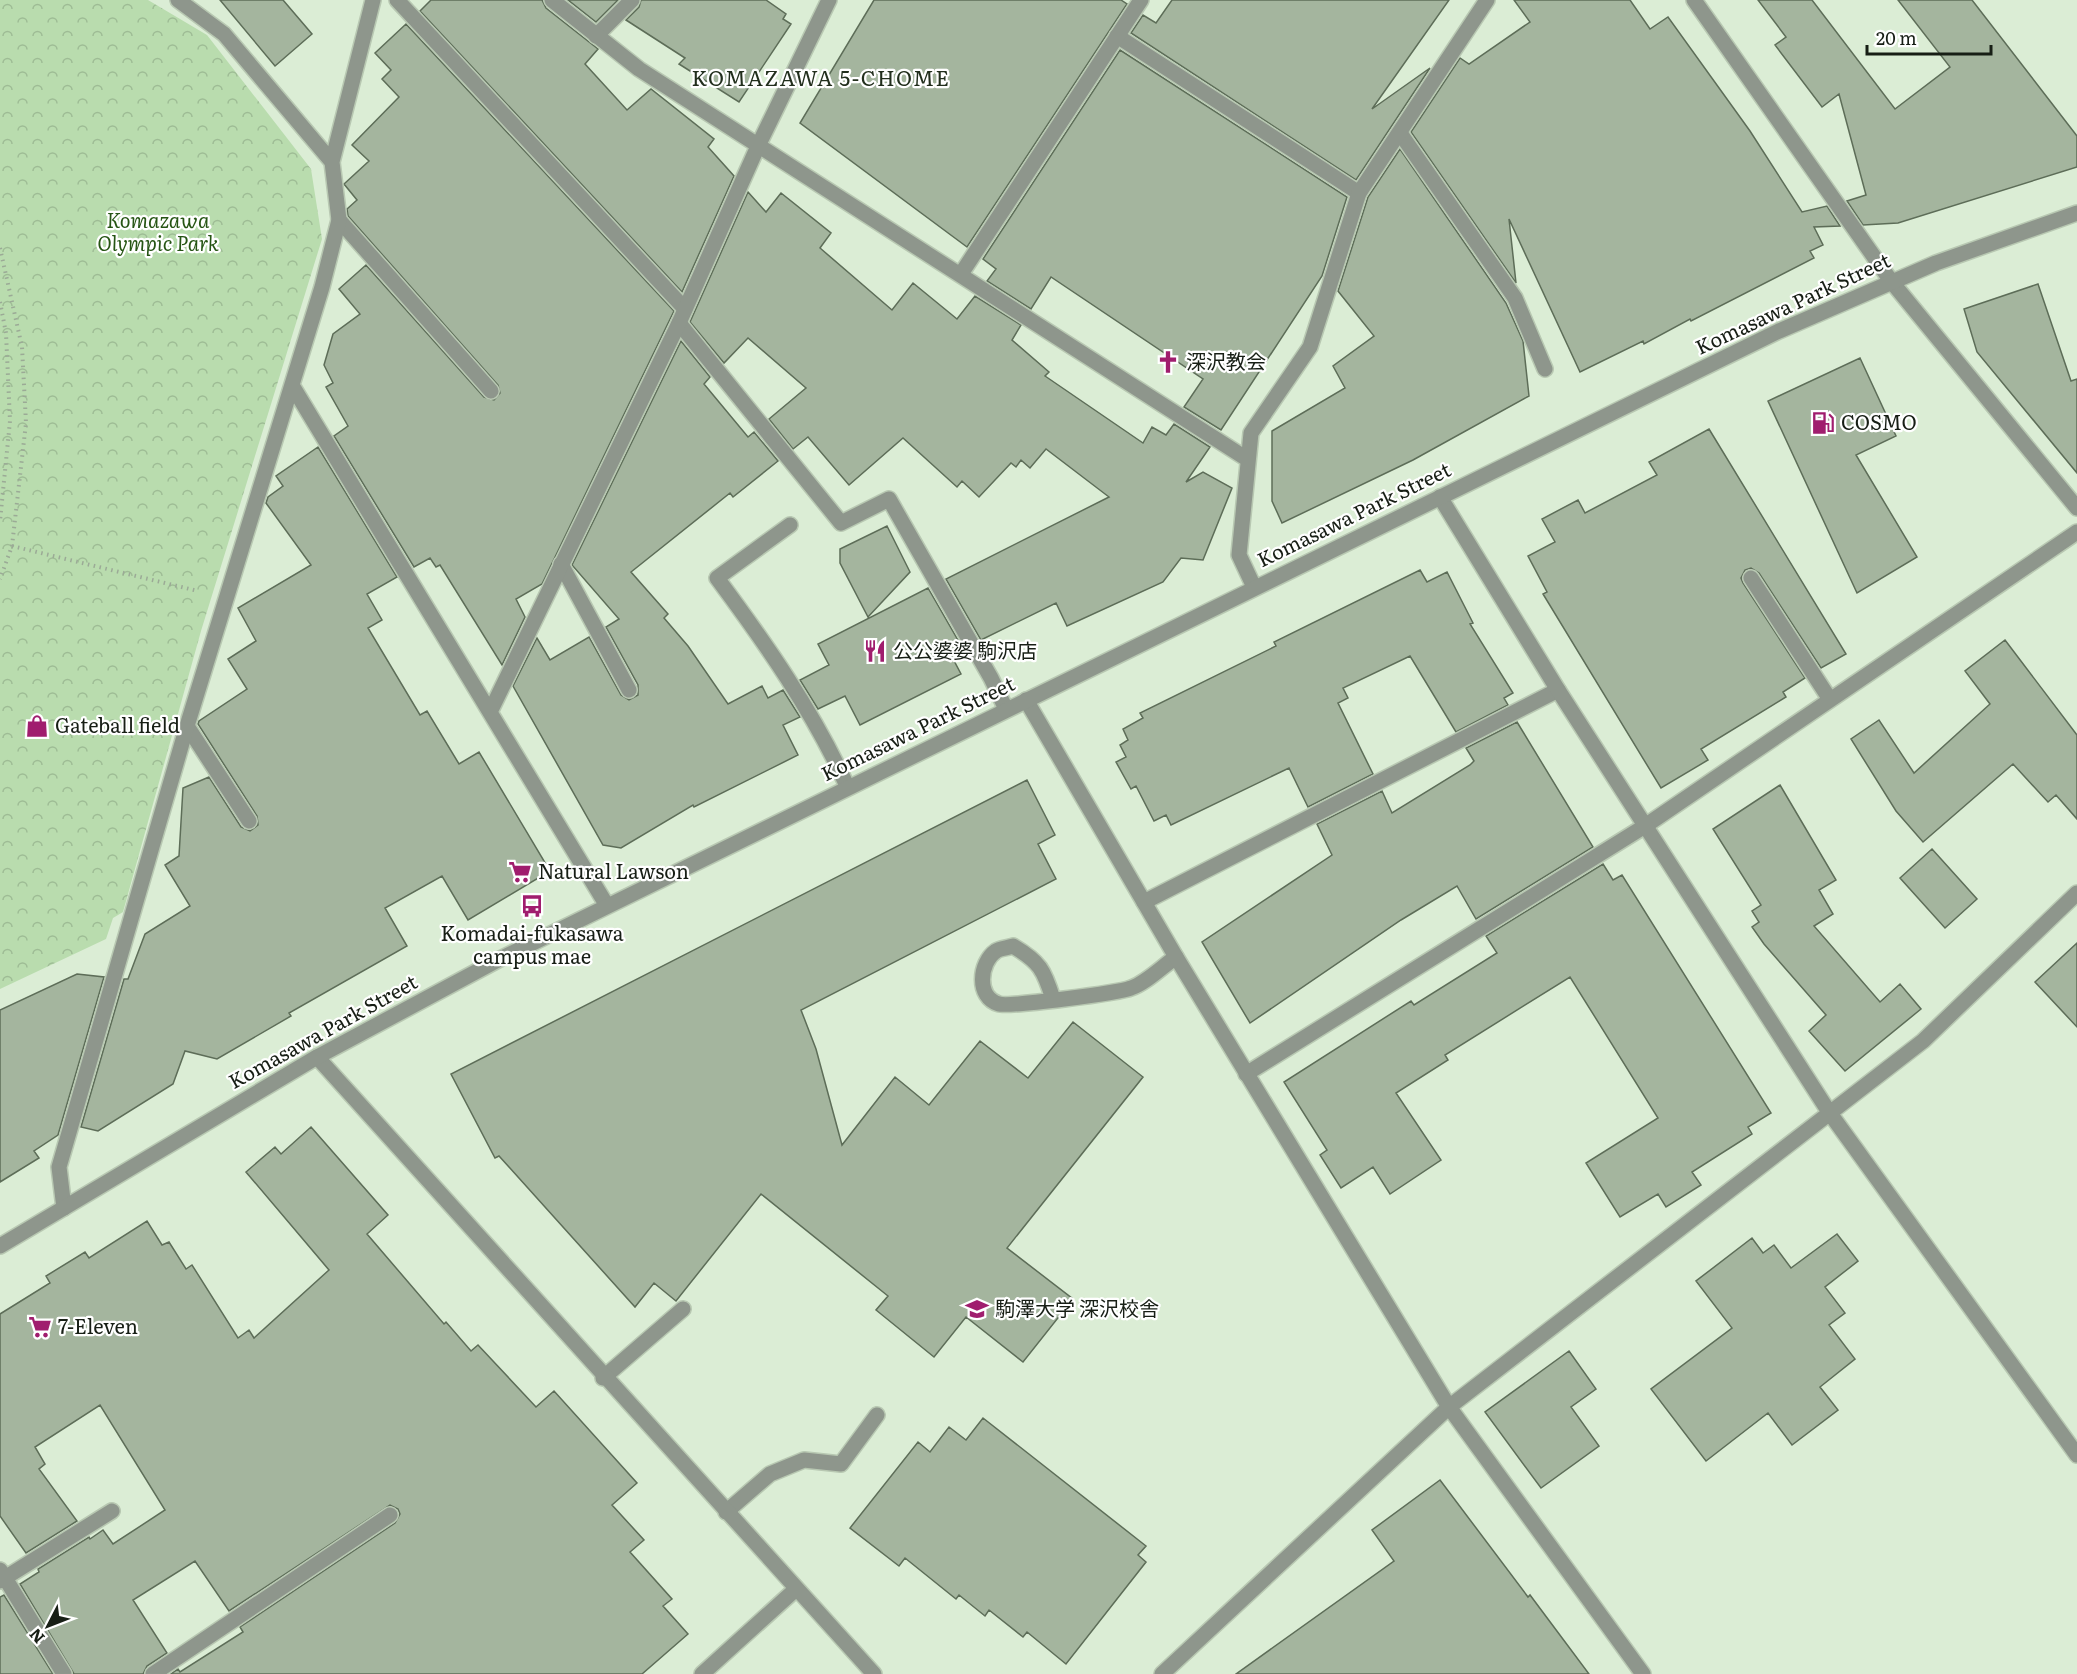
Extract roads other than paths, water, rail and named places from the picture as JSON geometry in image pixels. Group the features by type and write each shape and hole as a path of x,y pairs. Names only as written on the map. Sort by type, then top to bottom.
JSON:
{"street":[{"path":"178,0 224,34 332,162"},
{"path":"64,1208 59,1167 187,726 293,387 339,220 332,162 373,0"},
{"path":"398,0 682,316 841,523 889,499 991,678 1006,709"},
{"path":"552,0 639,69 1246,459"},
{"path":"596,36 632,0"},
{"path":"491,710 682,316 758,146 829,0"},
{"path":"961,274 1141,0"},
{"path":"1254,587 1239,555 1246,459 1251,433 1310,347 1359,193 1487,0"},
{"path":"1694,0 1891,282 2077,508"},
{"path":"1117,36 1359,193"},
{"path":"1400,132 1515,298 1545,369"},
{"name":"Komasawa Park Street","path":"0,1246 317,1057 606,904 1779,331 1982,245 2077,213"},
{"path":"339,220 491,391"},
{"path":"293,387 491,710 606,904"},
{"path":"1440,497 1558,690 1829,1112 2077,1455"},
{"path":"790,525 717,578 773,653 832,753 848,786"},
{"path":"1246,1074 1645,826 1829,698 2077,532"},
{"path":"561,564 629,690"},
{"path":"1750,578 1829,698"},
{"path":"1144,902 1558,690"},
{"path":"1026,700 1246,1074 1449,1407 1643,1674"},
{"path":"187,726 249,820"},
{"path":"1162,1674 1449,1407 1923,1041 2077,893"},
{"path":"1053,999 1046,974 1035,959 1013,946 996,951 984,965 982,982 987,996 999,1004 1025,1004 1132,988 1176,957"},
{"path":"317,1057 603,1378 874,1674"},
{"path":"603,1378 683,1309"},
{"path":"726,1512 770,1474 804,1460 841,1464 877,1415"},
{"path":"64,1674 2,1576 112,1512"},
{"path":"153,1674 390,1515"},
{"path":"702,1674 796,1589"}],"place":[{"name":"深沢教会","path":"1168,362"},
{"name":"COSMO","path":"1823,423"},
{"name":"公公婆婆 駒沢店","path":"875,651"},
{"name":"Gateball field","path":"37,726"},
{"name":"Natural Lawson","path":"520,872"},
{"name":"Komadai-fukasawa campus mae","path":"532,906"},
{"name":"駒澤大学 深沢校舎","path":"977,1309"},
{"name":"7-Eleven","path":"40,1327"}],"district":[{"name":"KOMAZAWA 5-CHOME","path":"821,79"}],"park label":[{"name":"Komazawa Olympic Park","path":"158,232"}]}
